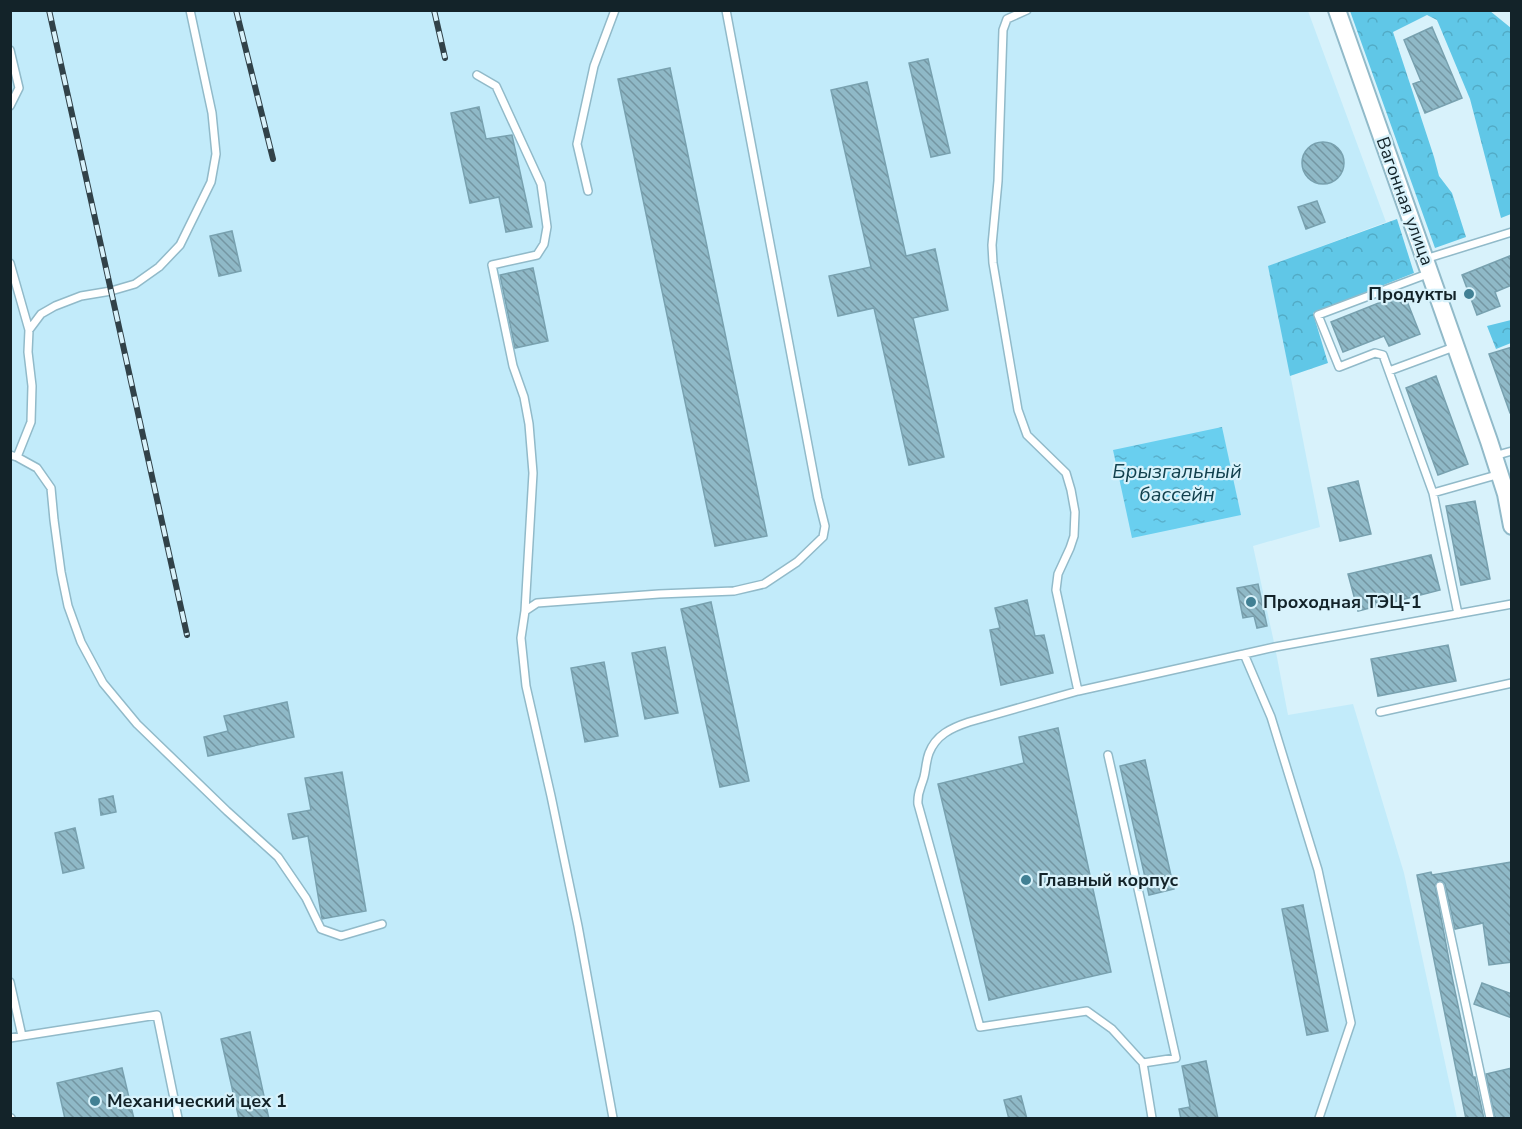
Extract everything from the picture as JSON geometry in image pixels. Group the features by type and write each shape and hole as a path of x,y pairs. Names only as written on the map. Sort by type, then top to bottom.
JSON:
{"street":[{"name":"Вагонная улица","path":"1337,10 1509,499 1512,526"}],"lane":[{"path":"29,330 41,314 55,306 81,296 135,284 159,267 180,245 211,182 216,154 212,113 190,10"},
{"path":"588,191 577,144 594,66 615,10"},
{"path":"525,611 537,603 734,591 764,584 797,562 823,537 825,526 726,10"},
{"path":"1027,10 1007,19 1004,30 998,189 992,245 993,263 1020,416 1027,435 1066,473 1071,490 1075,512 1074,536 1058,574 1056,590 1078,691"},
{"path":"10,50 19,88 10,106"},
{"path":"477,75 496,86 541,184 547,227 544,244 537,255 492,265 513,366 524,397 530,424 533,473 525,611 521,638 526,686 578,926 613,1119"},
{"path":"1458,614 1433,493 1383,355 1375,353 1339,367 1318,315 1512,232"},
{"path":"10,263 29,330 28,352 32,386 31,422 14,456 38,468 51,489 61,572 68,606 81,642 103,683 137,724 278,857 306,898 321,929 341,936 382,924"},
{"path":"1389,371 1456,346"},
{"path":"1494,456 1512,451"},
{"path":"1433,493 1500,474"},
{"path":"1152,1119 1143,1063 1112,1029 1088,1011 980,1027 918,804 917,792 935,742 943,733 956,726 1078,691 1275,647 1512,604"},
{"path":"1244,654 1271,717 1318,870 1351,1023 1319,1119"},
{"path":"1380,712 1512,683"},
{"path":"1108,755 1176,1058 1143,1063"},
{"path":"1440,886 1490,1119"},
{"path":"10,982 22,1036"},
{"path":"10,1038 157,1015 178,1119"}],"shaded area":[{"path":"10,11 1308,11 1386,222 1269,266 1320,527 1253,546 1288,715 1353,704 1404,873 1457,1118 11,1118"}],"green space":[{"path":"1350,11 1490,11 1511,28 1511,214 1501,218 1470,99 1437,20 1427,15 1393,32 1439,176 1452,193 1466,237 1435,248"},
{"path":"1397,219 1414,273 1313,313 1328,363 1290,376 1268,266"},
{"path":"1511,320 1511,343 1496,349 1487,326"}],"water":[{"name":"Брызгальный бассейн","path":"1222,427 1241,515 1132,538 1113,450"}],"building":[{"path":"1432,27 1462,98 1425,113 1413,84 1421,81 1404,40"},
{"path":"928,59 950,153 931,157 909,63"},
{"path":"670,68 767,536 715,546 618,79"},
{"path":"867,82 906,256 935,249 948,310 913,318 944,457 909,465 874,308 838,316 829,276 871,267 831,90"},
{"path":"479,107 486,139 512,135 532,227 506,232 499,197 470,203 451,113"},
{"path":"1323,142 1338,148 1344,163 1338,178 1323,184 1308,178 1302,163 1308,148"},
{"path":"1317,201 1325,222 1306,229 1298,207"},
{"path":"232,231 241,271 219,276 210,236"},
{"path":"1512,255 1512,285 1495,292 1500,306 1477,315 1462,275"},
{"path":"533,268 548,341 515,348 500,275"},
{"path":"1405,296 1420,334 1389,346 1384,336 1343,352 1331,322 1391,298 1395,300"},
{"path":"1512,347 1512,413 1510,413 1489,354"},
{"path":"1436,376 1468,464 1438,475 1406,388"},
{"path":"1358,481 1371,534 1340,541 1328,488"},
{"path":"1475,501 1490,579 1461,585 1446,506"},
{"path":"1431,555 1440,590 1358,611 1348,574"},
{"name":"Проходная ТЭЦ-1","path":"1258,584 1267,626 1257,628 1254,616 1243,618 1237,588"},
{"path":"1027,600 1035,636 1044,635 1053,673 1001,685 990,630 1000,628 995,608"},
{"path":"711,602 749,781 720,787 681,609"},
{"path":"1448,645 1456,681 1378,696 1371,659"},
{"path":"665,647 678,713 645,719 632,653"},
{"path":"604,662 618,736 585,742 571,668"},
{"path":"287,702 294,737 208,756 204,737 228,731 224,716"},
{"name":"Главный корпус","path":"1058,728 1111,972 989,1000 938,784 1024,763 1019,737"},
{"path":"1145,760 1174,889 1149,895 1120,766"},
{"path":"342,772 366,911 322,919 308,836 293,839 288,814 311,810 305,778"},
{"path":"113,796 116,812 101,815 99,799"},
{"path":"75,828 84,868 63,873 55,833"},
{"path":"1512,862 1512,962 1489,965 1483,923 1455,929 1445,884 1439,880 1435,885 1450,971 1484,1119 1466,1119 1417,875 1431,872 1432,875"},
{"path":"1303,905 1328,1031 1307,1035 1282,909"},
{"path":"1482,983 1512,994 1512,1018 1474,1004"},
{"path":"250,1032 269,1119 239,1119 221,1039"},
{"path":"1206,1061 1218,1119 1181,1119 1179,1109 1190,1107 1182,1066"},
{"name":"Механический цех 1","path":"122,1068 134,1119 65,1119 57,1083"},
{"path":"1512,1068 1512,1119 1495,1119 1486,1074"},
{"path":"1021,1096 1027,1119 1009,1119 1004,1100"}],"railway":[{"path":"49,10 187,635"},
{"path":"236,10 273,159"},
{"path":"434,10 445,58"}],"place":[{"name":"Продукты","path":"1469,294"},
{"name":"Проходная ТЭЦ-1","path":"1251,602"},
{"name":"Главный корпус","path":"1026,880"},
{"name":"Механический цех 1","path":"95,1101"}]}
